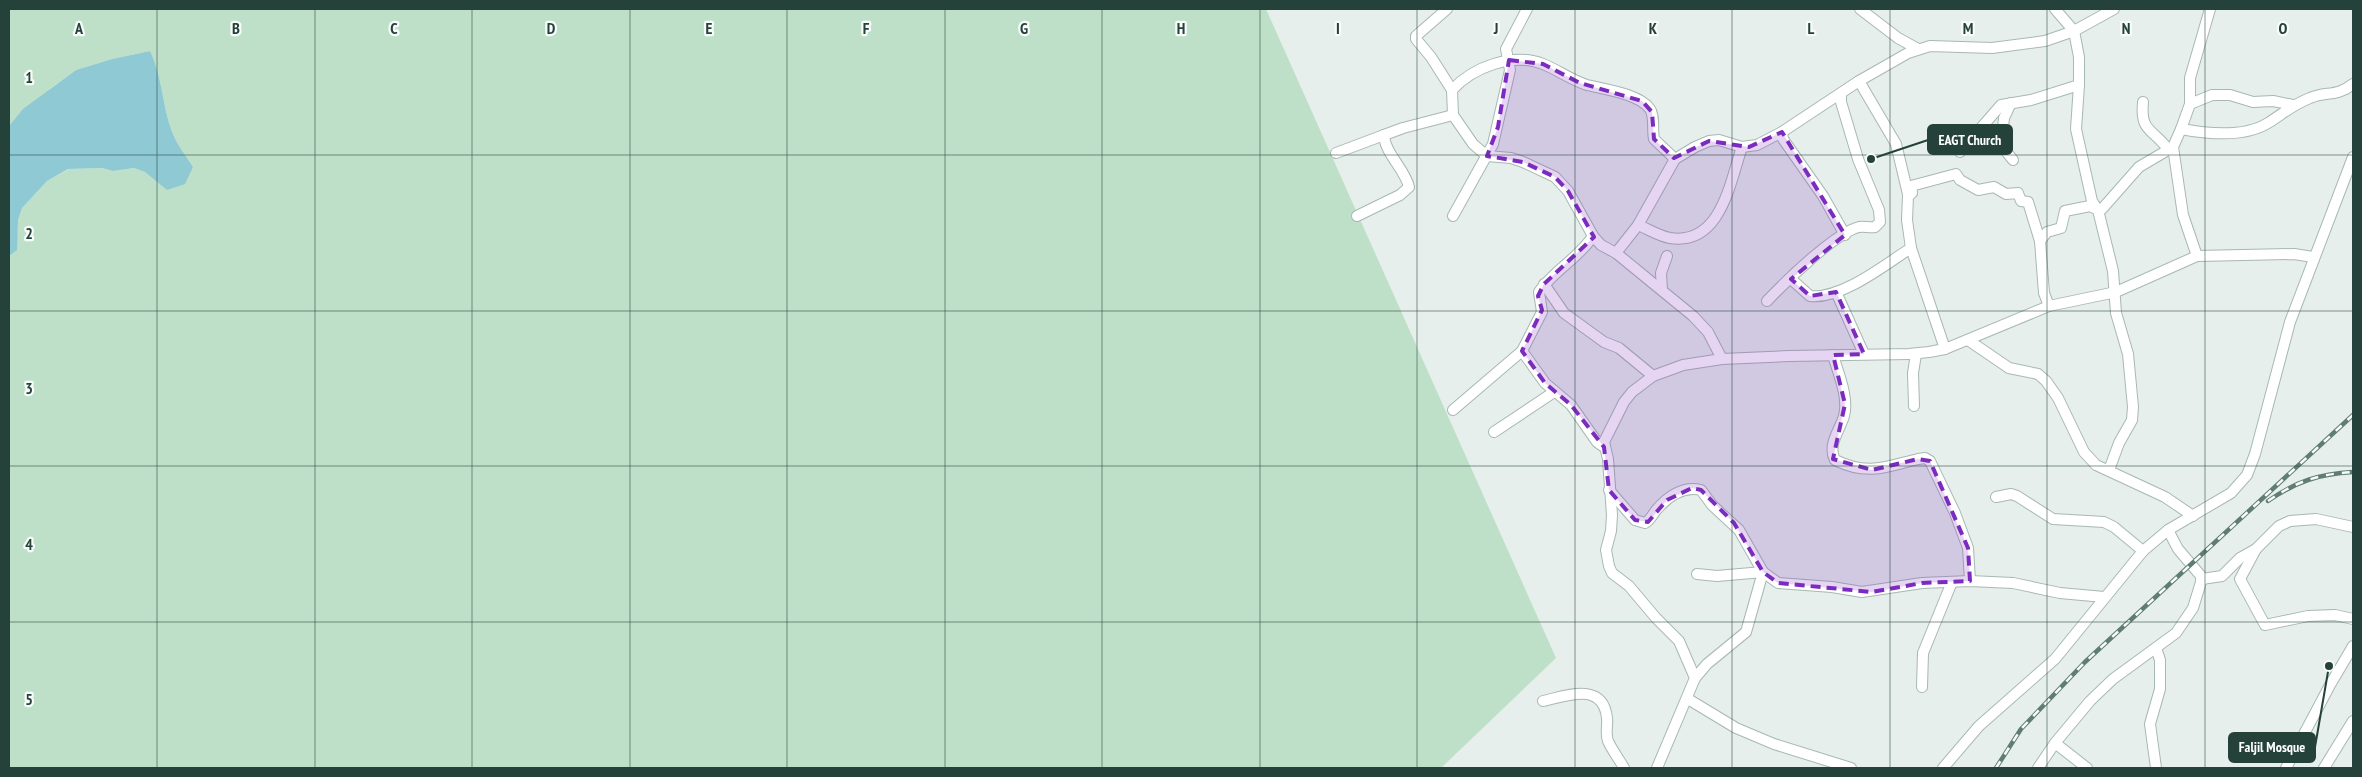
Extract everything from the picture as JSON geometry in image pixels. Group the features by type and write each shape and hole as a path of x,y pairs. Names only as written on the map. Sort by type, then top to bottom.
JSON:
{"street":[{"path":"1447,9 1416,38 1431,57 1452,90 1453,114 1473,144 1487,156 1522,162 1555,177 1568,192 1593,236 1601,245 1616,253 1703,326 1722,360"},
{"path":"1453,216 1487,156 1498,127 1510,70 1506,48 1527,9"},
{"path":"1860,9 1898,38 1918,50"},
{"path":"2055,9 2074,31 2079,57 2076,129 2092,201 2098,210 2109,249 2116,292 2116,313 2128,354 2133,417 2109,470"},
{"path":"1616,253 1638,225 1675,159 1709,141 1719,140 1742,147 1757,145 1782,132 1859,81 1903,55 1930,46 1992,48 2045,41 2074,31 2114,9"},
{"path":"2098,210 2102,209 2139,167 2170,148 2182,130 2190,104 2190,78 2210,9"},
{"path":"1452,90 1483,68 1509,60 1525,60 1543,64 1580,83 1642,101 1652,112 1654,139 1675,159"},
{"path":"1859,81 1896,144 1908,196 1907,220 1911,248 1946,349"},
{"path":"2182,130 2232,134 2256,128 2267,124 2293,105 2314,96 2338,92 2353,84"},
{"path":"1960,152 2001,105 2031,100 2079,85"},
{"path":"1767,301 1818,253 1859,227 1875,227 1881,220 1869,182 1858,159 1841,102 1841,94"},
{"path":"2190,104 2212,96 2230,94 2253,102 2273,101 2293,105"},
{"path":"2144,102 2143,122 2170,148 2184,215 2196,256"},
{"path":"2012,103 2004,118 2001,145 2013,160"},
{"path":"1336,153 1403,128 1453,114"},
{"path":"1782,132 1782,139 1822,196 1844,235"},
{"path":"1357,216 1400,195 1409,187 1402,169 1385,143 1384,135"},
{"path":"1638,225 1671,238 1688,237 1704,231 1713,223 1721,208 1742,147"},
{"path":"1943,768 1979,726 2055,660 2143,551 2168,530 2230,493 2246,475 2251,466 2290,322 2313,257 2353,157"},
{"path":"1908,196 1912,193 1911,186 1956,174 1960,180 1978,190 1994,187 2006,194 2018,194 2022,201 2028,202 2040,241 2044,294 2049,306"},
{"path":"2040,241 2047,232 2061,228 2065,210 2090,206 2098,210"},
{"path":"1453,410 1522,351 1542,312 1538,296 1544,284 1566,266 1593,236"},
{"path":"1791,279 1810,296 1836,292 1847,288 1911,248"},
{"path":"1695,678 1680,641 1656,618 1629,586 1610,570 1606,550 1612,526 1608,459 1604,447 1604,439 1624,402 1653,376 1683,365 1722,360 1864,354 1916,354 1946,349 2049,306 2116,292 2196,256 2294,254 2313,257"},
{"path":"1662,290 1662,270 1667,256"},
{"path":"1544,284 1564,313 1604,342 1619,348 1653,376"},
{"path":"1836,292 1864,354"},
{"path":"1968,340 2009,368 2038,374 2046,381 2058,398 2084,452 2096,465 2165,497 2193,516"},
{"path":"1522,351 1539,376 1554,392 1571,405 1597,442 1604,447"},
{"path":"1914,406 1912,373 1916,354"},
{"path":"1833,355 1845,404 1844,416 1837,432 1833,449 1835,460 1847,466 1872,470 1918,459 1925,458 1930,461 1955,513 1968,548 1970,581"},
{"path":"1494,432 1554,392"},
{"path":"1609,490 1635,520 1645,523 1659,506 1675,494 1688,488 1701,490 1712,505 1739,530 1763,572 1778,583 1832,587 1862,592 1922,583 1970,581 2013,583 2060,593 2104,597"},
{"path":"1996,497 2011,494 2018,496 2053,519 2104,522 2114,527 2143,551"},
{"path":"2202,579 2222,576 2240,558 2256,549 2280,526 2300,519 2316,519 2353,527"},
{"path":"2038,768 2055,743 2090,701 2113,679 2176,633 2193,608 2202,579 2178,549 2168,530"},
{"path":"2256,549 2240,579 2265,625 2308,616 2335,615 2353,619"},
{"path":"1697,574 1717,576 1763,572"},
{"path":"1657,768 1688,699 1695,678 1707,664 1746,632 1763,572"},
{"path":"1922,687 1923,653 1952,582"},
{"path":"2286,768 2353,646"},
{"path":"2156,648 2160,660 2160,689 2150,724 2156,768"},
{"path":"1543,701 1576,693 1587,693 1594,696 1601,702 1605,710 1608,741 1624,768"},
{"path":"1688,699 1736,728 1774,744 1851,768"},
{"path":"2324,768 2353,721"},
{"path":"2055,743 2087,768"}],"highlighted area":[{"path":"1509,60 1543,64 1580,83 1642,101 1652,112 1654,139 1674,158 1709,141 1749,147 1782,132 1845,235 1791,279 1810,296 1836,292 1864,354 1833,355 1845,404 1833,459 1872,470 1918,459 1930,461 1968,548 1970,581 1922,583 1872,592 1778,583 1763,572 1734,523 1701,490 1692,488 1667,500 1648,522 1635,520 1609,490 1604,447 1571,405 1545,383 1522,351 1542,310 1538,296 1544,284 1594,237 1568,191 1555,177 1523,162 1487,156 1498,127"}],"green space":[{"path":"9,9 1266,9 1556,658 1441,768 9,768 9,256 16,250 18,220 22,208 47,181 69,169 102,168 113,171 134,168 145,172 168,190 193,167 180,147 169,124 158,72 150,51 112,59 76,70 51,88 9,127"}],"water":[{"path":"150,51 158,72 169,124 180,147 193,167 185,184 167,190 145,172 134,168 113,171 102,168 68,169 47,181 22,208 18,220 17,250 9,256 10,125 23,109 76,70 112,59"}],"railway":[{"path":"1996,768 2021,729 2085,662 2353,415"},
{"path":"2268,501 2289,488 2309,480 2353,472"}],"place":[{"name":"EAGT Church","path":"1871,159"},
{"name":"Faljil Mosque","path":"2329,666"}]}
